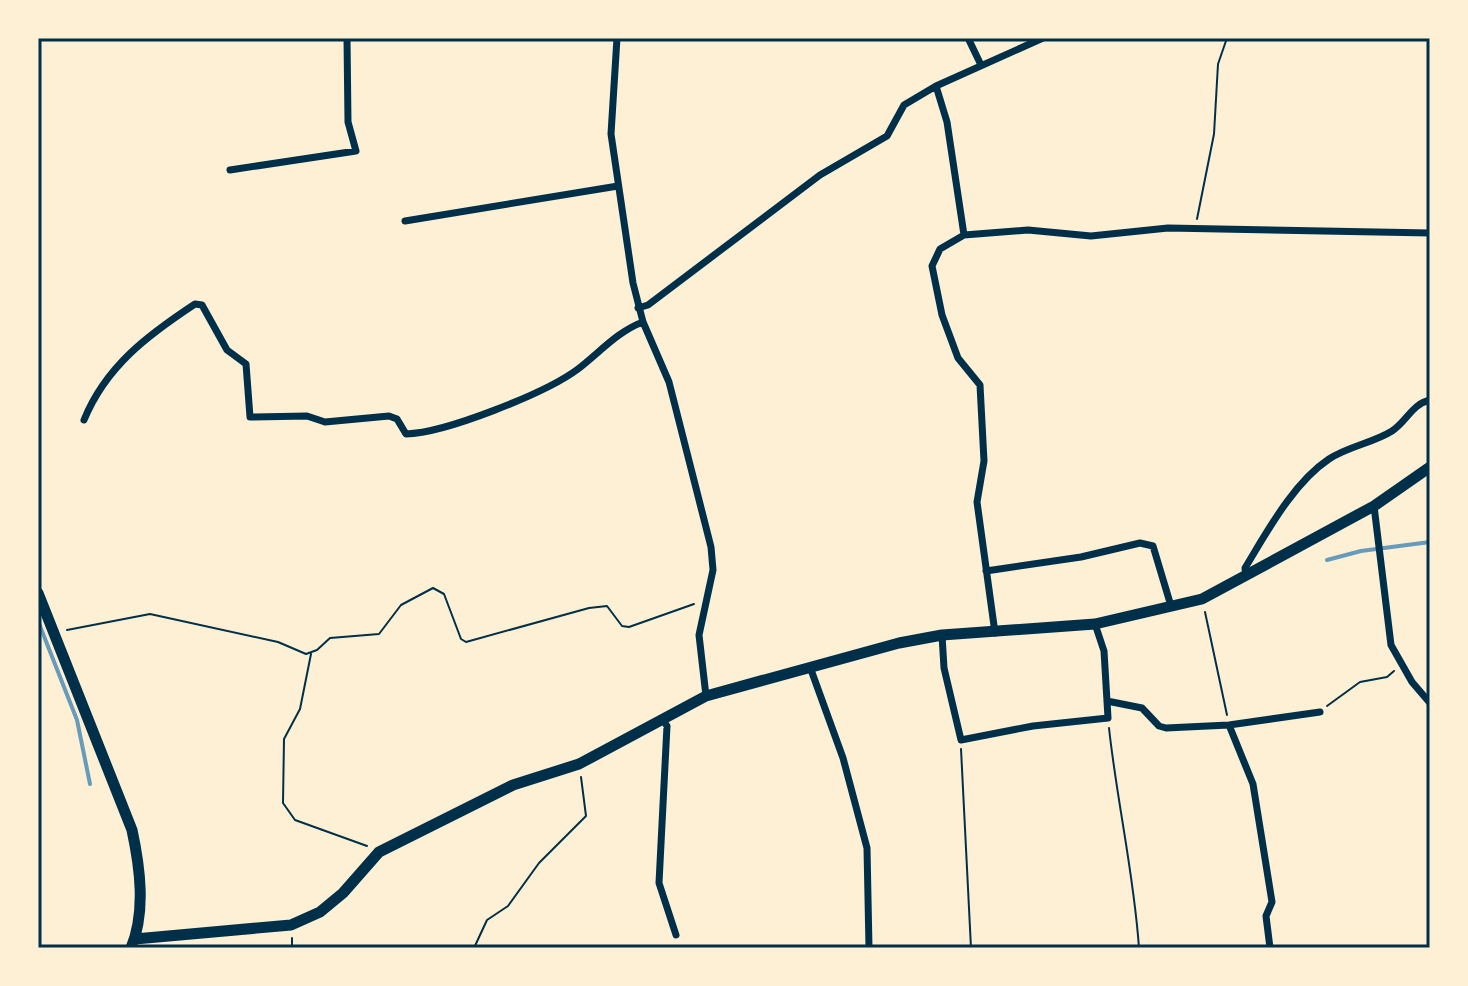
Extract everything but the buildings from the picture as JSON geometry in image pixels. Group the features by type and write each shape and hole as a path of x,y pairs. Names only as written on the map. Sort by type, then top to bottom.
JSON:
{"main road":[{"path":"38,593 132,830 140,863 133,943 291,925 320,912 343,893 379,852 447,821 513,785 579,764 706,696 942,635 1095,624 1202,599 1246,578 1374,506 1430,467"}],"street":[{"path":"230,170 356,151 348,122 347,38"},
{"path":"617,38 611,134 638,308 669,382 711,547 713,570 699,635 706,696"},
{"path":"968,38 981,65"},
{"path":"638,308 648,305 820,175 887,136 904,105 936,86 1043,38"},
{"path":"936,86 947,122 964,235"},
{"path":"405,221 618,186"},
{"path":"995,633 977,502 984,461 980,385 958,358 942,315 932,266 940,249 964,235 1028,230 1091,236 1197,228 1430,233"},
{"path":"84,420 94,395 148,333 195,304 202,305 227,350 246,364 250,417 307,416 325,422 389,416 397,419 406,434 482,414 519,399 576,371 622,333 643,322"},
{"path":"1246,578 1245,568 1272,524 1321,465 1361,442 1387,434 1415,406 1430,400"},
{"path":"1374,506 1388,631 1403,667 1430,703"},
{"path":"986,571 1081,557 1140,543 1153,546 1171,606"},
{"path":"942,635 944,668 961,740 1033,726 1108,718 1104,651 1095,624"},
{"path":"810,667 843,758 867,848 869,948"},
{"path":"1107,701 1142,708 1159,726 1166,728 1229,725 1320,712"},
{"path":"662,719 667,726 659,883 676,935"},
{"path":"1229,725 1253,784 1272,902 1266,916 1270,948"}],"path":[{"path":"1197,228 1197,205 1206,182 1214,134 1218,64 1227,38"},
{"path":"379,852 295,820 283,803 284,739 300,709 311,654 330,638 379,634 401,605 433,588 444,594 461,639 466,642 589,608 607,606 622,626 629,627 706,602"},
{"path":"1202,599 1229,725"},
{"path":"54,632 150,614 278,642 311,654"},
{"path":"1320,712 1360,682 1387,677 1403,667"},
{"path":"1108,718 1119,807 1133,876 1139,948"},
{"path":"961,740 971,948"},
{"path":"474,948 487,920 508,906 539,863 586,816 579,764"}],"waterway":[{"path":"1327,560 1361,551 1430,542"},
{"path":"38,621 77,720 90,784"}]}
